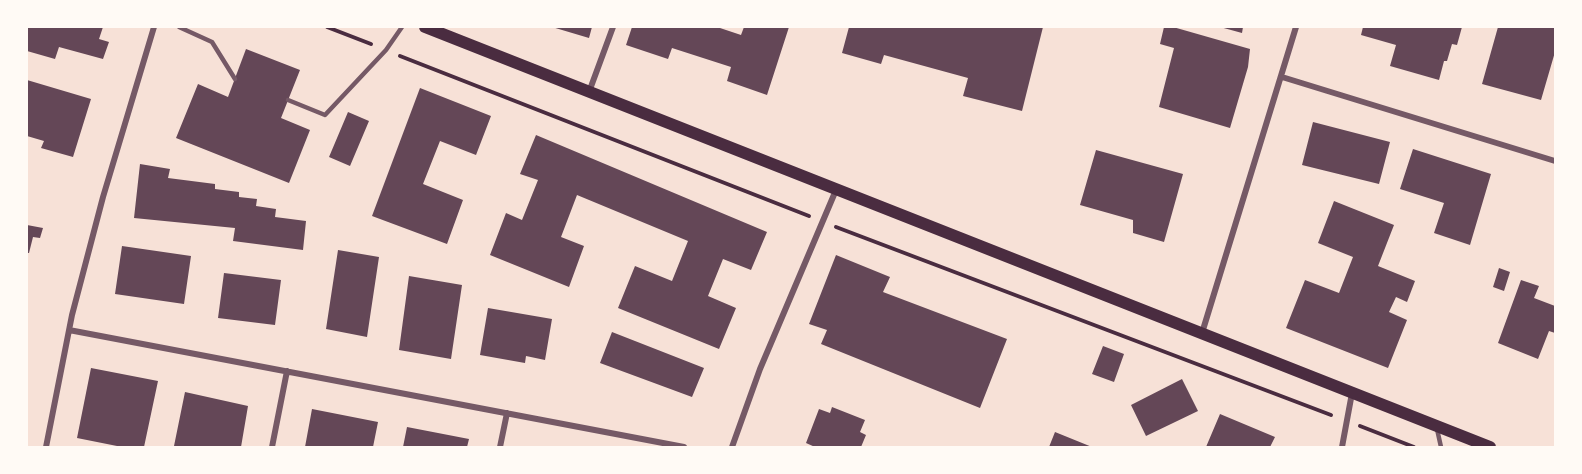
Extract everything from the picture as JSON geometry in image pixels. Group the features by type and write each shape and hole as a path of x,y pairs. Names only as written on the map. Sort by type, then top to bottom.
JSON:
{"main road":[{"path":"425,27 1490,447"}],"street":[{"path":"46,447 69,330 103,197 154,27"},
{"path":"589,92 613,27"},
{"path":"1202,334 1296,27"},
{"path":"1282,77 1555,161"},
{"path":"732,447 760,369 836,189"},
{"path":"69,330 684,447"},
{"path":"272,447 287,371"},
{"path":"1342,447 1352,393"},
{"path":"500,447 507,413"}],"lane":[{"path":"179,27 212,42 235,79"},
{"path":"288,100 325,115 386,50 402,27"},
{"path":"1437,426 1441,447"}],"path":[{"path":"327,27 822,221 1414,447"}],"building":[{"path":"27,27 103,27 99,39 109,42 103,59 59,47 55,59 27,51"},
{"path":"552,27 592,27 589,38"},
{"path":"632,27 717,27 741,35 744,27 789,27 767,95 727,81 731,67 672,48 668,59 626,45"},
{"path":"849,27 1043,27 1022,111 963,96 968,78 884,55 881,64 842,53"},
{"path":"1164,27 1173,27 1250,49 1248,67 1230,128 1159,107 1174,48 1160,44"},
{"path":"1220,27 1243,27 1242,33"},
{"path":"1363,27 1462,27 1457,45 1452,44 1447,61 1444,61 1439,80 1390,66 1396,45 1361,35"},
{"path":"1498,27 1555,27 1555,52 1541,100 1482,84"},
{"path":"246,49 300,70 281,118 310,130 289,183 176,138 198,84 228,97"},
{"path":"27,80 91,99 73,157 41,148 44,141 27,136"},
{"path":"420,88 491,116 476,155 440,141 423,184 463,200 447,244 372,216"},
{"path":"348,112 369,121 350,166 329,157"},
{"path":"1313,122 1390,142 1379,184 1302,165"},
{"path":"536,135 767,232 751,270 723,259 708,296 736,308 719,349 618,308 635,266 672,281 688,241 577,195 561,237 584,246 569,287 490,255 506,213 522,220 538,180 520,174"},
{"path":"1413,149 1491,174 1470,245 1434,233 1444,203 1400,189"},
{"path":"1096,150 1183,174 1164,242 1133,233 1133,220 1080,205"},
{"path":"140,164 170,169 168,178 215,184 215,189 239,192 239,197 257,199 256,206 276,209 275,217 306,221 303,250 233,241 235,228 134,218"},
{"path":"1334,201 1394,225 1378,266 1415,281 1407,302 1396,297 1389,312 1407,320 1388,368 1286,328 1305,280 1339,293 1353,257 1318,243"},
{"path":"27,225 43,228 40,238 33,237 29,253 27,253"},
{"path":"122,246 191,256 184,304 115,294"},
{"path":"338,250 379,257 367,337 326,329"},
{"path":"836,255 890,277 883,292 1007,339 980,408 821,344 827,330 809,324"},
{"path":"1499,268 1510,272 1504,291 1493,287"},
{"path":"224,273 281,280 275,325 218,318"},
{"path":"409,276 462,285 451,359 399,350"},
{"path":"1521,280 1539,286 1534,298 1555,306 1555,333 1549,331 1538,359 1498,343"},
{"path":"488,308 552,319 545,360 526,356 525,363 480,355"},
{"path":"612,332 704,368 692,397 600,363"},
{"path":"1103,346 1124,354 1114,382 1092,374"},
{"path":"91,368 158,381 144,447 122,447 77,438"},
{"path":"1182,379 1198,411 1146,436 1131,405"},
{"path":"185,392 248,406 241,447 174,446"},
{"path":"832,407 865,420 860,432 866,435 861,447 815,447 806,443 819,409 830,413"},
{"path":"312,409 378,422 373,447 305,447"},
{"path":"1220,414 1275,437 1270,447 1206,447"},
{"path":"407,427 469,439 467,447 403,447"},
{"path":"1055,432 1092,447 1049,447"}]}
